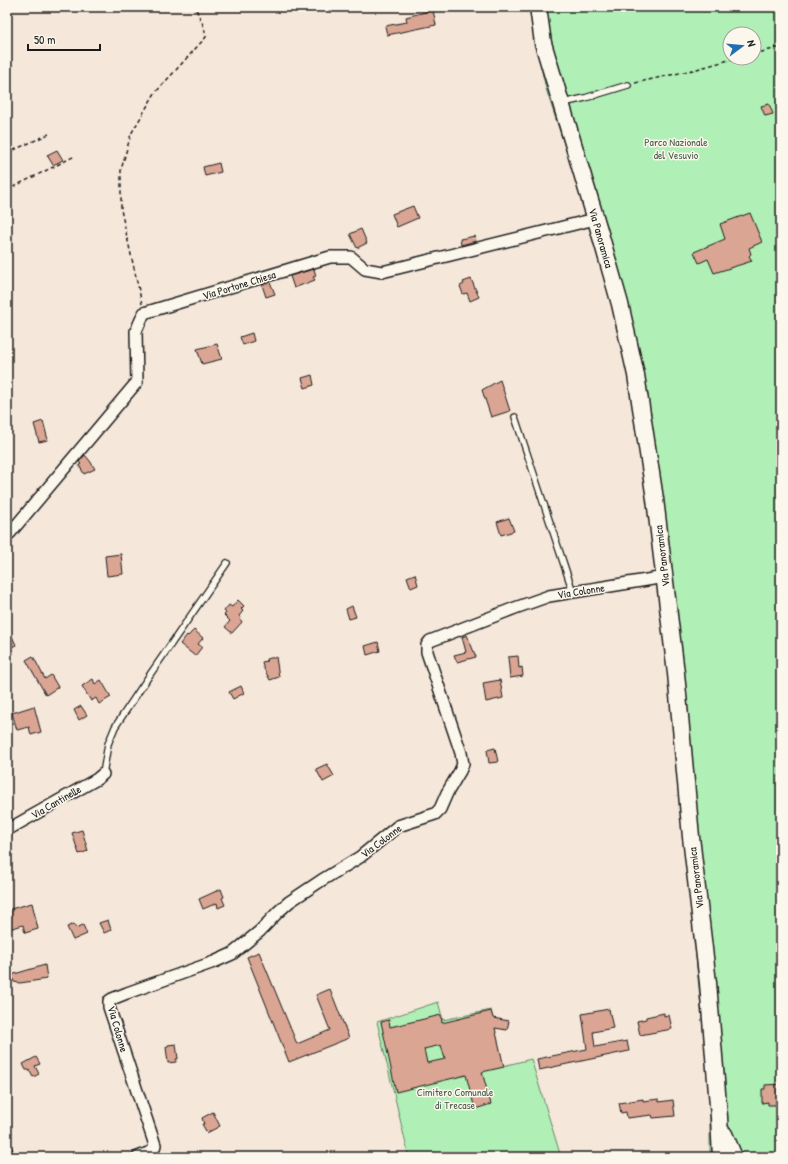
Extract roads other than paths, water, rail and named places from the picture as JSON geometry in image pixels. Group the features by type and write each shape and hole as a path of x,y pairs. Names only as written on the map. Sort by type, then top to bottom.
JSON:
{"street":[{"name":"Via Panoramica","path":"538,7 543,43 620,304 636,375 655,499 676,673 691,837 708,983 721,1157"},
{"name":"Via Portone Chiesa","path":"7,534 10,533 137,382 136,331 144,313 330,257 352,257 365,269 382,272 596,219"},
{"name":"Via Colonne","path":"138,1157 154,1151 155,1144 109,1007 109,1001 126,993 232,954 260,931 289,902 322,880 360,858 398,826 435,814 440,808 463,764 461,753 427,652 430,641 550,596 665,577"},
{"name":"Via Cantinelle","path":"7,830 98,779 103,774"},
{"name":"Via Panoramica","path":"714,1157 719,1117"},
{"name":"Via Panoramica","path":"719,1117 734,1157"}],"lane":[{"path":"561,103 585,98 628,85"},
{"path":"515,417 573,592"},
{"path":"103,774 108,744 115,727 227,563"},
{"path":"7,1144 11,1157"}],"park label":[{"name":"Parco Nazionale del Vesuvio","path":"676,148"},
{"name":"Cimitero Comunale di Trecase","path":"455,1098"}]}
